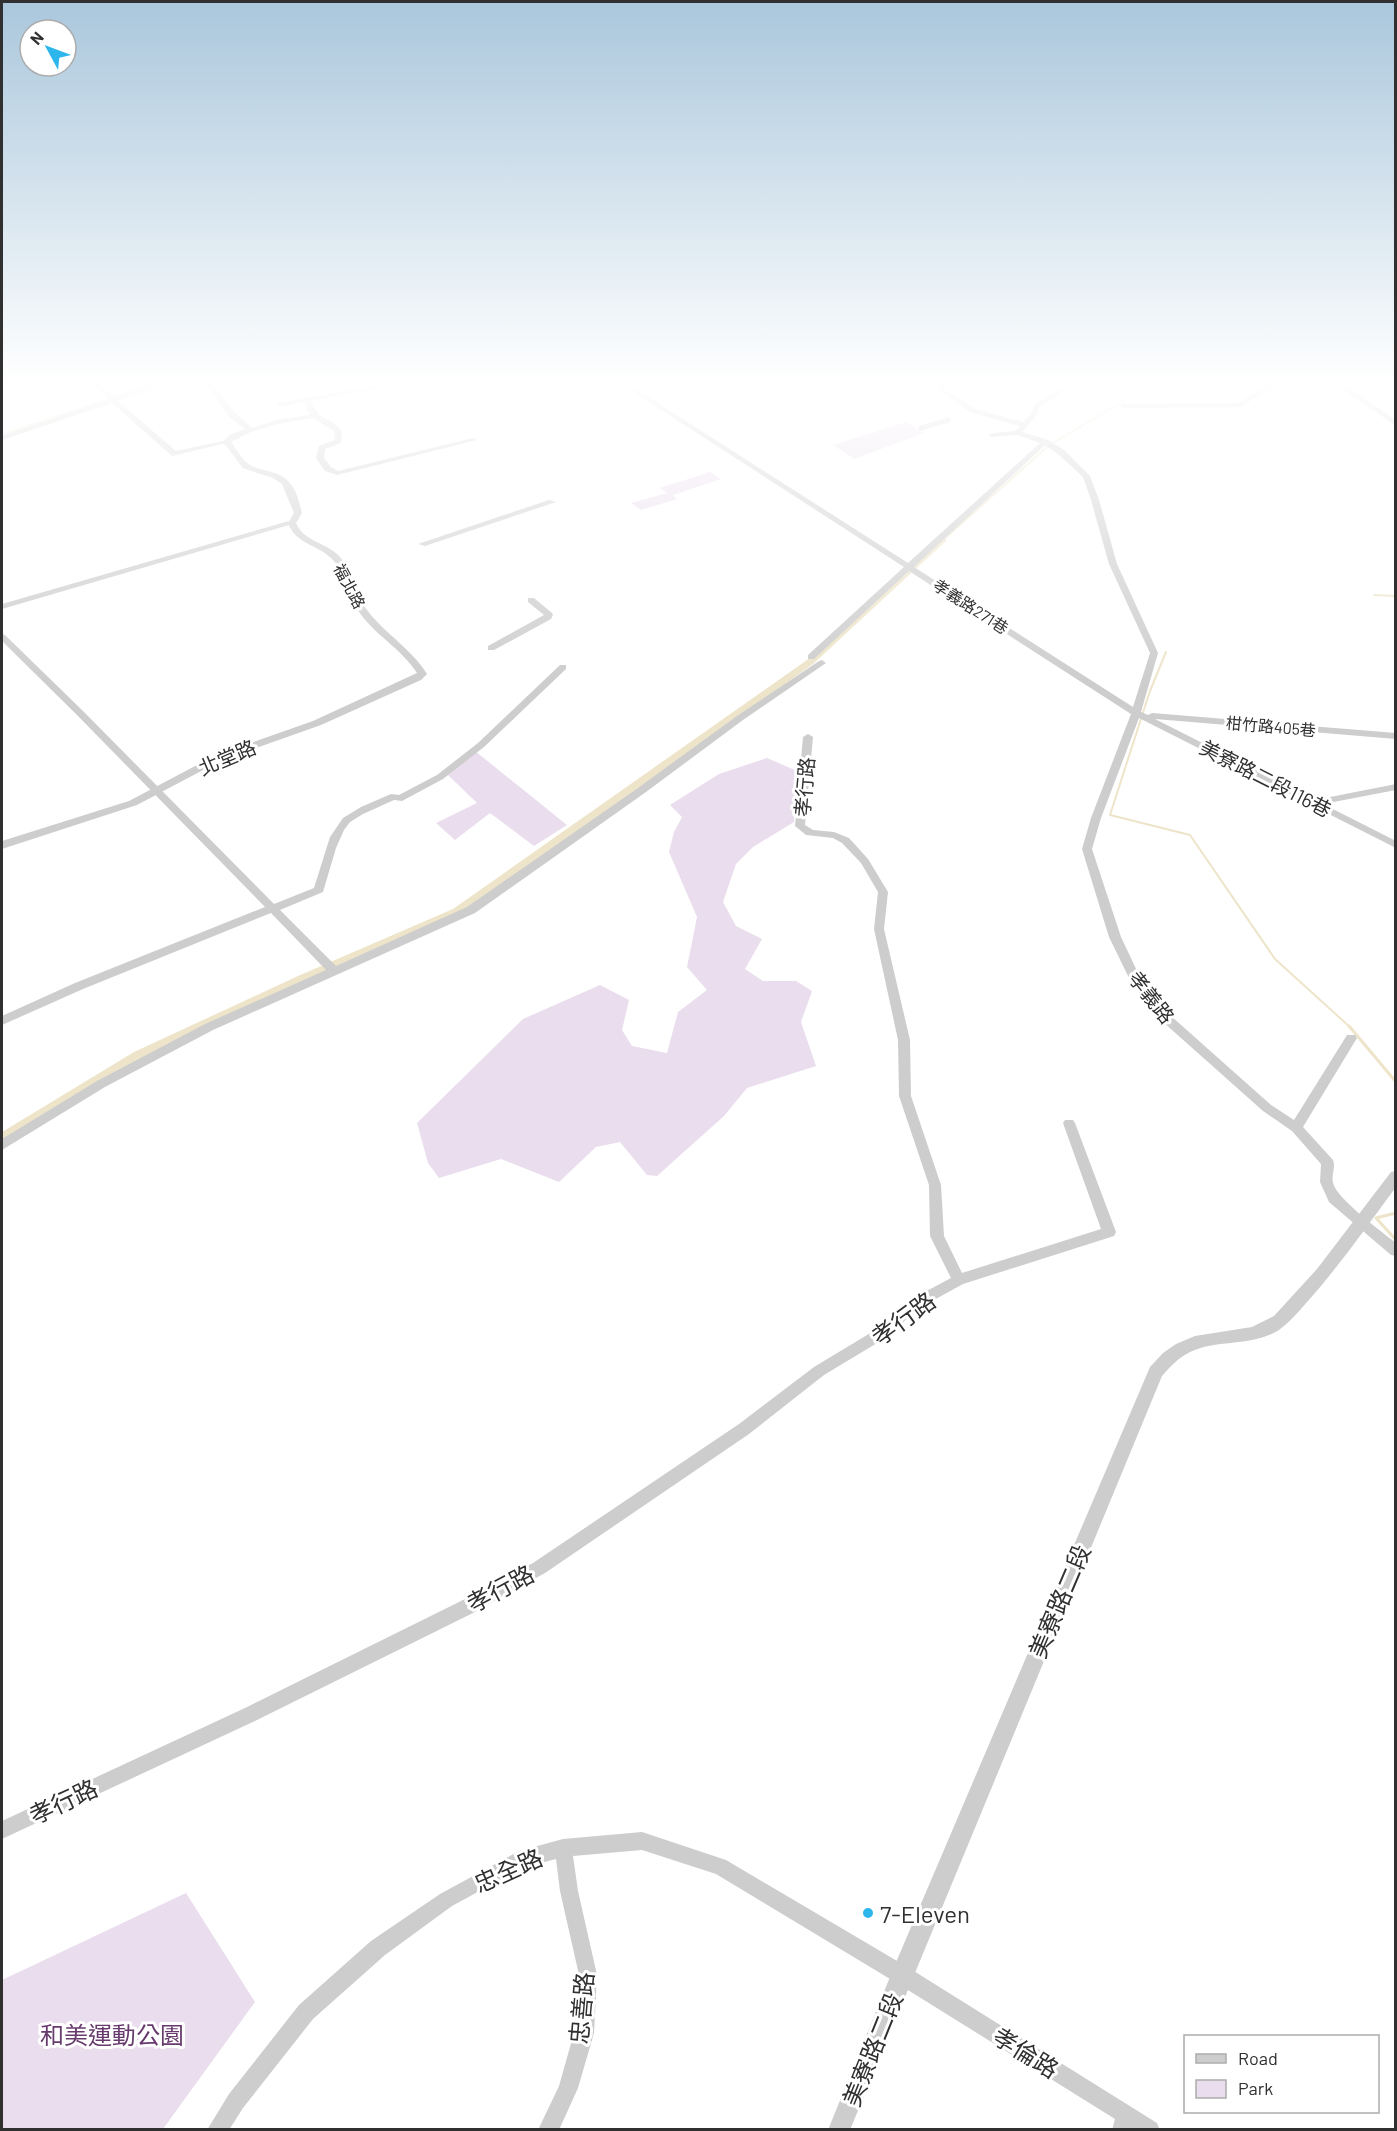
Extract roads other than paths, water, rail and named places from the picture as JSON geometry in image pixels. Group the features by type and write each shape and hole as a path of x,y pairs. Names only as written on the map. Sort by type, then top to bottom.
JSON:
{"street":[{"path":"2,607 292,524 298,513 290,496 291,490 286,483"},
{"name":"孝義路271巷","path":"780,483 1141,714"},
{"path":"811,657 1000,483"},
{"name":"孝義路","path":"1089,483 1113,564 1154,653 1141,714 1096,818 1087,849 1115,937 1133,975 1167,1019 1267,1108 1296,1128 1328,1163 1326,1182 1334,1198 1395,1251"},
{"path":"422,544 552,502"},
{"name":"福北路","path":"292,524 298,537 327,549 343,565 355,599 363,612 403,651"},
{"path":"491,648 548,617 549,615 531,600"},
{"path":"2,637 334,971"},
{"name":"北堂路","path":"2,844 133,803 218,758 317,723 417,678 422,674 403,651"},
{"path":"2,1145 101,1084 209,1027 471,910 740,718 822,663"},
{"path":"2,1021 79,986 319,890 336,833 343,824 354,814 440,777 481,745 563,667"},
{"name":"柑竹路405巷","path":"1141,714 1395,736"},
{"name":"美寮路二段116巷","path":"1141,714 1395,844"},
{"name":"孝行路","path":"808,737 800,826 812,834 834,835 850,843 883,892 879,929 904,1040 905,1096 935,1185 936,1236 959,1280"},
{"path":"1313,803 1395,787"},
{"path":"1296,1128 1351,1038"},
{"name":"孝行路","path":"2,1830 261,1708 469,1606 539,1568 744,1429 819,1371 887,1330 909,1307 959,1280 1108,1232 1069,1123"},
{"name":"美寮路二段","path":"840,2130 902,1975 1156,1372 1170,1356 1189,1345 1269,1328 1307,1292 1395,1176"},
{"name":"忠全路","path":"218,2130 236,2101 306,2012 378,1948 446,1900 519,1860 563,1848 642,1841 720,1866 902,1975"},
{"name":"忠善路","path":"548,2130 568,2088 584,2033 588,1975 569,1891 563,1848"},
{"name":"孝倫路","path":"902,1975 1124,2122 1150,2130"}],"waterway":[{"path":"943,540 1006,483"},
{"path":"2,1138 138,1055 302,979 457,912 810,662 943,540"},
{"path":"1374,595 1396,596"},
{"path":"1166,652 1150,691 1110,815 1190,835 1275,959 1350,1027"},
{"path":"1350,1027 1396,1082"},
{"path":"1396,1213 1376,1218 1396,1240"}],"place":[{"name":"7-Eleven","path":"868,1913"}],"park label":[{"name":"和美運動公園","path":"112,2034"}]}
